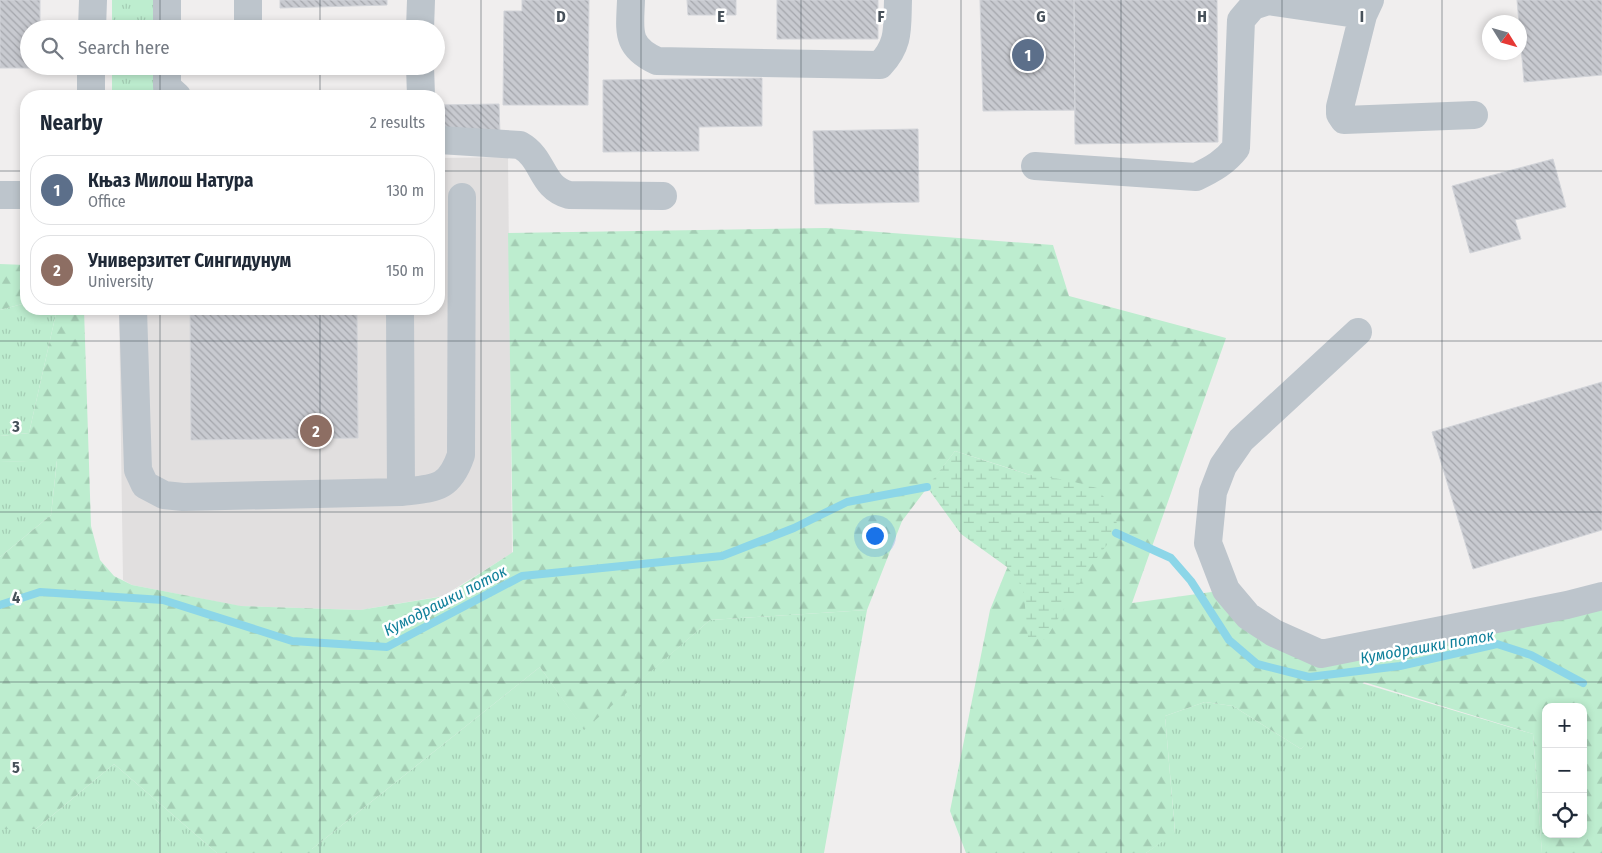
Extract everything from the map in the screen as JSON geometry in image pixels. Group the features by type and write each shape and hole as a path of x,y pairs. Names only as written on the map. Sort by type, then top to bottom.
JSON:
{"lane":[{"path":"92,20 93,0"},
{"path":"167,20 168,0"},
{"path":"248,0 248,20"},
{"path":"420,20 421,0"},
{"path":"631,0 630,35 640,53 657,61 880,65 892,52 897,33 898,0"},
{"path":"1035,166 1196,176 1225,161 1236,148 1241,20 1253,6 1268,1 1366,8 1340,107 1340,114 1344,120 1474,115"},
{"path":"91,75 91,90"},
{"path":"167,75 167,86 171,90"},
{"path":"420,75 421,90"},
{"path":"445,140 520,145 536,157 549,184 559,192 569,195 663,196"},
{"path":"0,195 20,195"},
{"path":"133,315 138,470 145,485 164,495 183,498 401,492 432,488 448,481 456,471 462,455 462,197"},
{"path":"400,315 401,492"},
{"path":"1358,332 1241,440 1223,466 1213,492 1208,542 1226,590 1248,616 1274,633 1321,654 1567,605 1602,596"}],"shaded area":[{"path":"508,157 512,553 443,596 360,610 239,606 132,585 123,580 119,315 445,315 445,158"}],"green space":[{"path":"112,0 168,0 167,20 112,20"},
{"path":"112,75 167,75 166,90 112,90"},
{"path":"826,228 1053,245 1069,296 1226,338 1132,603 1226,590 1321,654 1602,596 1602,853 1542,853 1533,734 1364,682 1301,749 1233,706 1205,702 1165,716 1175,833 1146,853 966,853 950,811 990,610 1043,479 955,451 902,521 867,610 710,620 584,730 540,667 312,849 312,853 217,853 114,764 36,829 0,829 0,557 51,515 57,461 0,462 0,436 29,433 56,315 84,315 91,526 100,560 114,576 132,585 241,606 360,610 445,596 513,552 508,233"},
{"path":"0,264 20,265 20,305 0,310"},
{"path":"20,305 20,315 56,315 29,433 0,436 0,310"},
{"path":"955,451 1030,475 1067,480 1097,488 1110,505 1119,529 1090,567 1045,640 1028,637 1023,586 1007,567 961,534 927,487"},
{"path":"57,460 51,515 0,557 0,462"},
{"path":"867,610 824,853 312,853 312,849 540,667 584,729 710,620"},
{"path":"1358,682 1533,734 1542,853 1146,853 1175,832 1165,716 1205,702 1233,706 1301,749"},
{"path":"114,764 217,853 0,853 0,829 36,829"}],"building":[{"path":"0,0 40,0 40,20 20,20 20,68 0,68"},
{"path":"280,0 387,0 387,5 280,8"},
{"path":"522,0 589,0 588,105 503,105 504,11 522,11"},
{"path":"687,0 736,0 736,15 688,15"},
{"path":"777,0 878,0 878,39 777,39"},
{"path":"980,0 1074,0 1075,110 983,111"},
{"path":"1074,0 1217,0 1218,142 1075,144"},
{"path":"1517,0 1602,0 1602,75 1524,82 1522,60 1527,60 1527,15 1518,15"},
{"path":"762,78 762,126 699,127 699,151 603,152 603,80"},
{"path":"499,104 500,135 445,135 445,105"},
{"path":"918,129 919,202 815,204 813,131"},
{"path":"1553,159 1566,207 1515,220 1521,239 1470,253 1452,186"},
{"path":"190,315 357,315 358,438 191,440"},
{"path":"1602,382 1602,530 1473,569 1432,432"}],"waterway":[{"name":"Кумодрашки поток","path":"0,605 40,592 163,600 292,641 387,647 522,576 722,556 794,528 847,502 927,487"},
{"name":"Кумодрашки поток","path":"1116,533 1171,558 1191,581 1229,640 1257,664 1309,677 1400,666 1497,644 1531,655 1583,683"}],"place":[{"name":"Књаз Милош Натура","path":"1028,55"},
{"name":"Универзитет Сингидунум","path":"316,431"}]}
